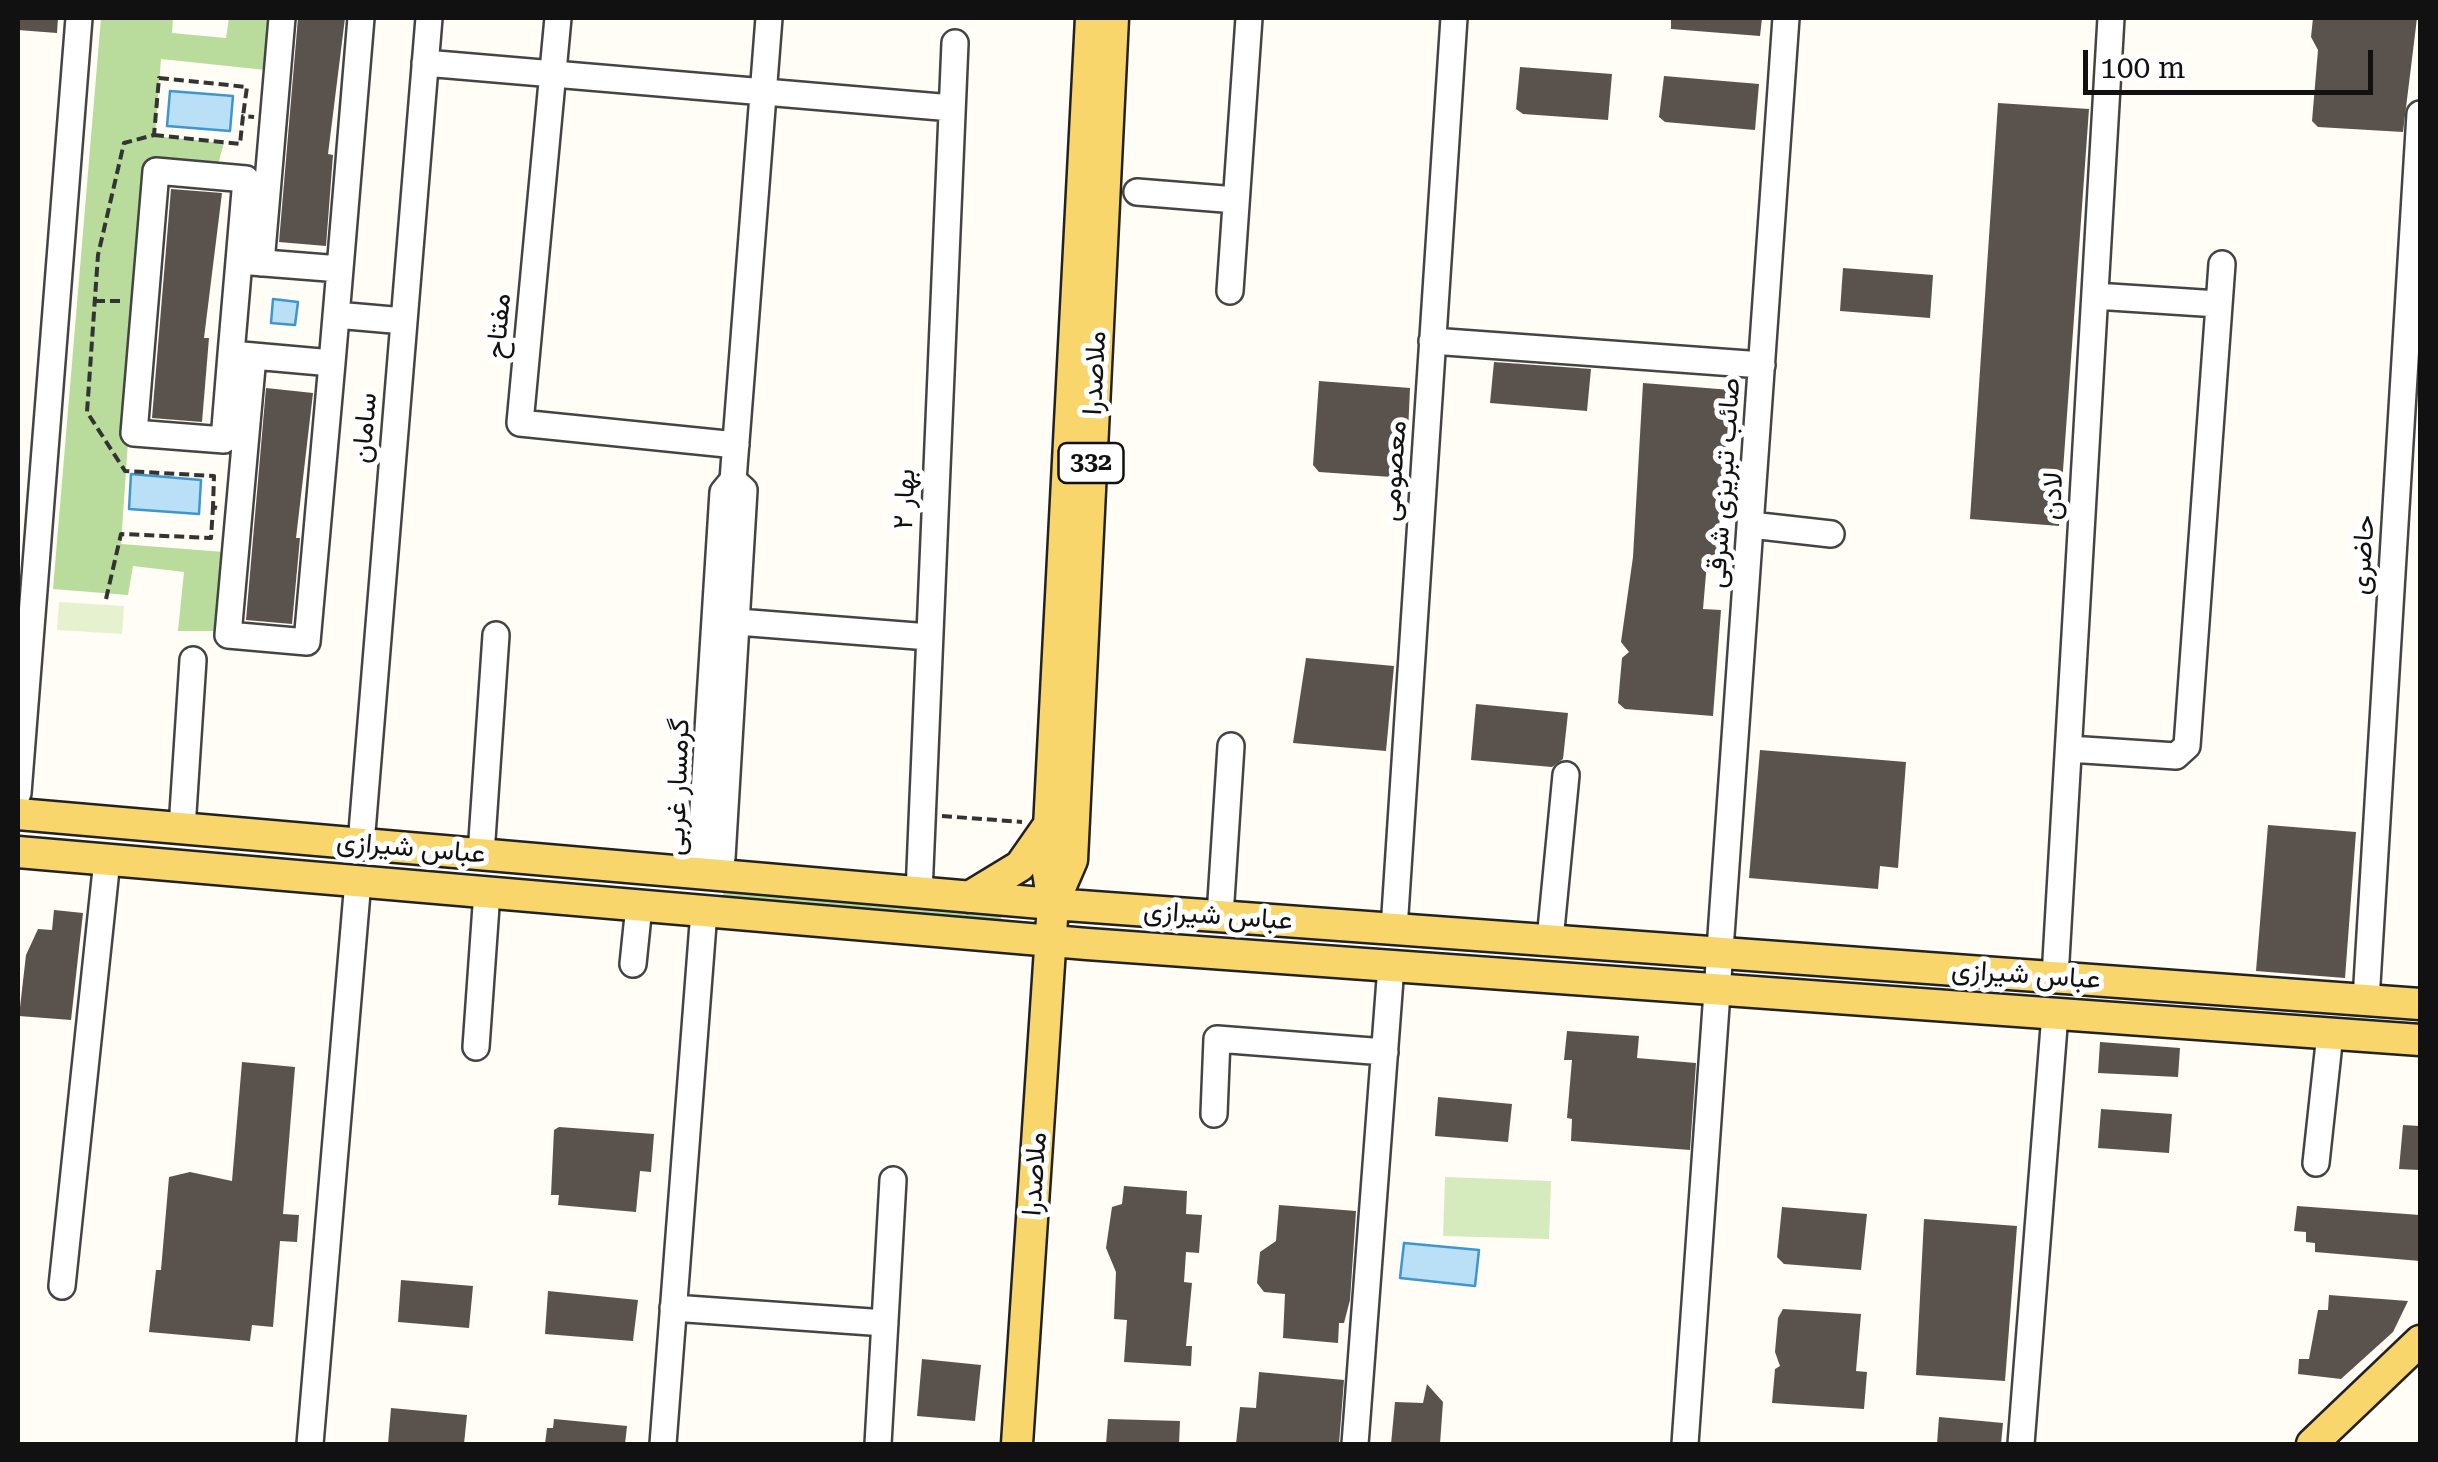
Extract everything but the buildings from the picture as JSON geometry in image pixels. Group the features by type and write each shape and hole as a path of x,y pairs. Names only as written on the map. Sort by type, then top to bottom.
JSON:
{"main road":[{"name":"ملاصدرا","path":"1017,1444 1053,904 1047,866 1090,18"},
{"name":"ملاصدرا","path":"1053,904 1072,860 1112,18"},
{"name":"عباس شیرازی","path":"18,814 1053,904 2420,1004"},
{"path":"968,897 1020,866 1049,824"},
{"name":"عباس شیرازی","path":"18,852 1050,941 2420,1040"},
{"path":"704,911 707,874"},
{"path":"1006,900 1017,919 1007,937"},
{"path":"2312,1444 2420,1342"}],"street":[{"path":"18,793 79,18"},
{"path":"282,18 274,118 250,262 228,635 307,642 361,18"},
{"name":"سامان","path":"361,844 429,18"},
{"name":"مفتاح","path":"558,18 520,424 736,444"},
{"name":"گرمسار غربی","path":"707,874 700,857 727,621 723,492 733,480 769,18"},
{"path":"1230,291 1249,18"},
{"name":"معصومی","path":"1394,929 1454,18"},
{"name":"صائب تبریزی شرقی","path":"1685,1444 1786,18"},
{"name":"لادن","path":"2056,977 2111,18"},
{"name":"بهار ۲","path":"919,892 955,43"},
{"path":"425,63 952,108"},
{"name":"حاضری","path":"2366,1000 2409,493 2420,114"},
{"path":"242,355 224,440 134,433 156,171 246,179 250,262"},
{"path":"1138,192 1236,200"},
{"path":"250,262 340,269"},
{"path":"2068,750 2176,756 2188,746 2222,264"},
{"path":"2094,296 2218,304"},
{"path":"336,315 404,321"},
{"path":"1432,341 1762,365"},
{"path":"242,355 332,363"},
{"path":"1751,525 1830,534"},
{"path":"727,621 929,637"},
{"path":"481,854 496,635"},
{"path":"182,828 193,660"},
{"path":"1220,916 1231,746"},
{"path":"1550,940 1566,775"},
{"path":"62,1286 107,860"},
{"path":"310,1444 358,882"},
{"path":"476,1047 487,892"},
{"path":"633,964 639,906"},
{"path":"663,1444 704,911"},
{"path":"1355,1444 1391,966"},
{"path":"2020,1444 2055,1014"},
{"path":"2316,1163 2330,1034"},
{"path":"1214,1114 1217,1039 1385,1052"},
{"path":"878,1444 892,1180"},
{"path":"674,1308 885,1322"},
{"path":"1685,1444 1695,1444"}],"path":[{"path":"154,134 240,144 243,116 274,118"},
{"path":"95,301 145,300"},
{"path":"106,599 121,534 211,538 212,507"},
{"path":"922,814 1049,824"}],"green space":[{"path":"101,18 173,18 172,33 226,38 229,18 271,18 266,70 161,59 155,136 224,143 218,164 147,164 121,544 224,552 217,631 178,631 184,572 133,566 128,595 53,589"},
{"path":"59,602 124,606 122,634 57,630"},
{"path":"725,890 1002,914 1000,927 721,898"},
{"path":"1445,1177 1551,1181 1549,1239 1443,1236"}],"water":[{"path":"170,91 233,96 230,131 167,126"},
{"path":"273,299 298,302 295,325 271,323"},
{"path":"131,474 201,480 199,514 129,509"},
{"path":"1404,1243 1479,1250 1475,1286 1400,1278"}]}
